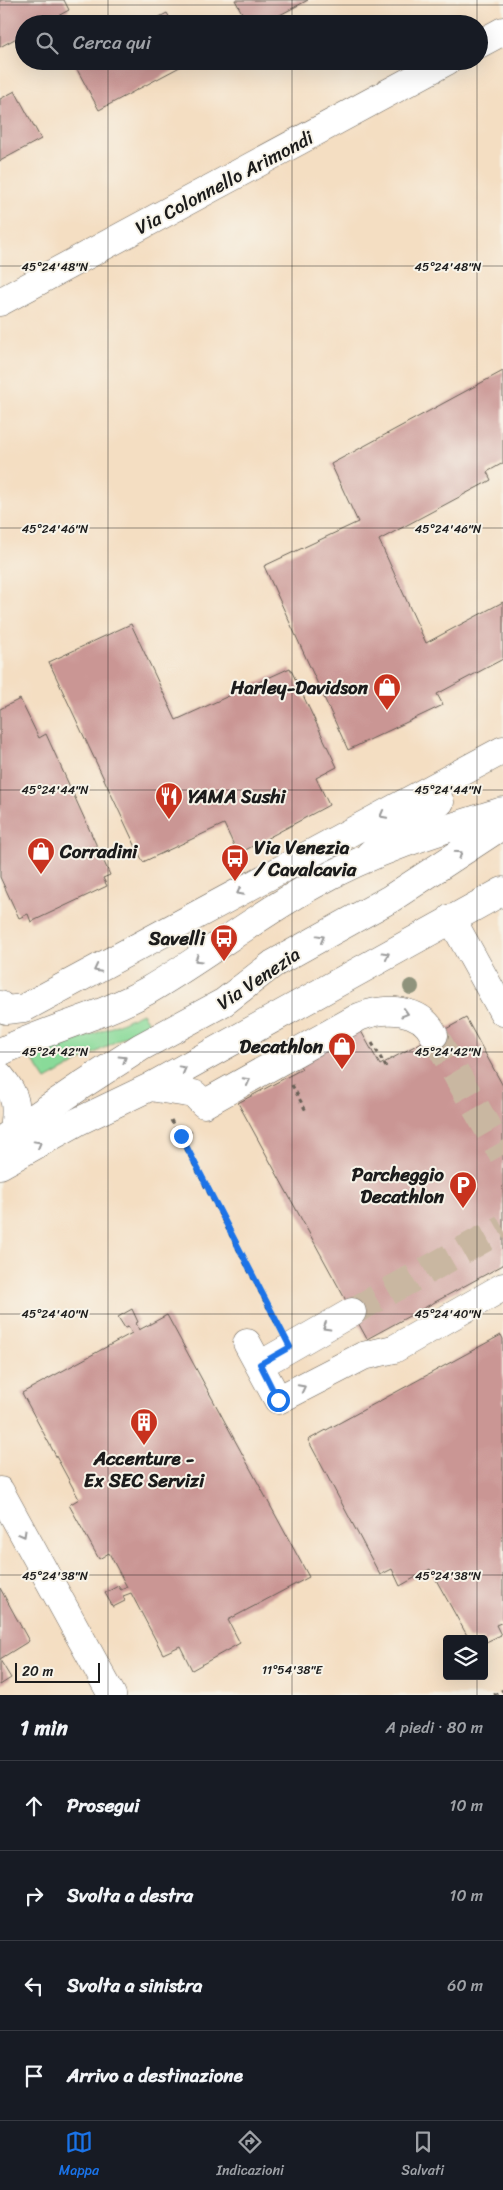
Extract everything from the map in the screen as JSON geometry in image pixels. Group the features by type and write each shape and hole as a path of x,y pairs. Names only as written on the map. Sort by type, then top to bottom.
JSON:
{"street":[{"path":"488,39 503,31"},
{"name":"Via Colonnello Arimondi","path":"0,302 430,70"},
{"path":"3,1008 24,1008 503,750"},
{"path":"362,860 414,819 453,793 478,764"},
{"path":"0,1052 33,1036 108,1009 146,991 207,953 267,912 314,884 362,860 419,838 503,811"},
{"name":"Via Venezia","path":"7,1137 134,1052 224,1002 273,964 390,899 503,825"},
{"name":"Via Venezia","path":"0,1165 77,1122 150,1088 451,918 503,891"},
{"path":"451,918 503,1012"},
{"path":"3,1008 33,1036"},
{"path":"150,1088 194,1094 204,1104 359,1017 384,1010 397,1011 416,1017 429,1025 434,1035"},
{"name":"Via Venezia","path":"0,1076 12,1090 17,1106 7,1137"},
{"path":"352,1312 290,1347 254,1354 278,1400 363,1356 394,1348 503,1287"},
{"path":"0,1491 112,1695"}],"path":[{"path":"369,1037 386,1067"},
{"path":"168,1113 290,1347"},
{"path":"494,1695 503,1690"}],"green space":[{"path":"142,1013 149,1023 46,1080 32,1059 112,1027"}],"building":[{"path":"0,0 64,0 69,10 60,15 15,15 15,39 0,47"},
{"path":"235,0 308,0 280,15 243,15"},
{"path":"77,70 174,70 99,110"},
{"path":"15,91 41,139 0,161 0,99"},
{"path":"503,371 503,463 487,472 491,480 379,540 426,643 503,602 503,659 437,694 443,705 348,750 264,566 358,522 331,464"},
{"path":"131,624 176,720 290,668 337,767 316,778 329,805 238,854 224,824 143,862 49,662"},
{"path":"20,699 39,738 46,734 110,875 103,878 107,886 31,922 28,914 19,918 0,877 0,709"},
{"path":"466,1018 503,1086 503,1265 367,1339 238,1103 302,1069 295,1058 357,1024 380,1065"},
{"name":"Accenture - Ex SEC Servizi","path":"132,1309 138,1322 136,1323 139,1330 167,1315 309,1577 228,1620 240,1643 192,1670 180,1646 163,1654 131,1593 123,1596 125,1601 113,1607 105,1593 118,1586 121,1590 127,1587 109,1553 99,1559 69,1505 79,1499 22,1393 132,1333 128,1327 125,1328 118,1317"},
{"path":"501,1335 503,1339 503,1622 496,1625 501,1635 488,1641 488,1635 467,1635 430,1569 400,1586 392,1569 380,1575 308,1440"},
{"path":"0,1588 29,1641 0,1659"},
{"path":"0,1660 11,1678 0,1685"}],"tunnel":[{"path":"434,1035 503,1155"},
{"path":"352,1312 503,1228"}],"place":[{"name":"Harley-Davidson","path":"387,711"},
{"name":"YAMA Sushi","path":"169,820"},
{"name":"Corradini","path":"41,875"},
{"name":"Via Venezia / Cavalcavia","path":"235,882"},
{"name":"Savelli","path":"224,962"},
{"name":"Decathlon","path":"342,1070"},
{"name":"Parcheggio Decathlon","path":"463,1209"},
{"name":"Accenture - Ex SEC Servizi","path":"144,1446"}],"route":[{"path":"181,1136 290,1347 260,1364 278,1400"}]}
